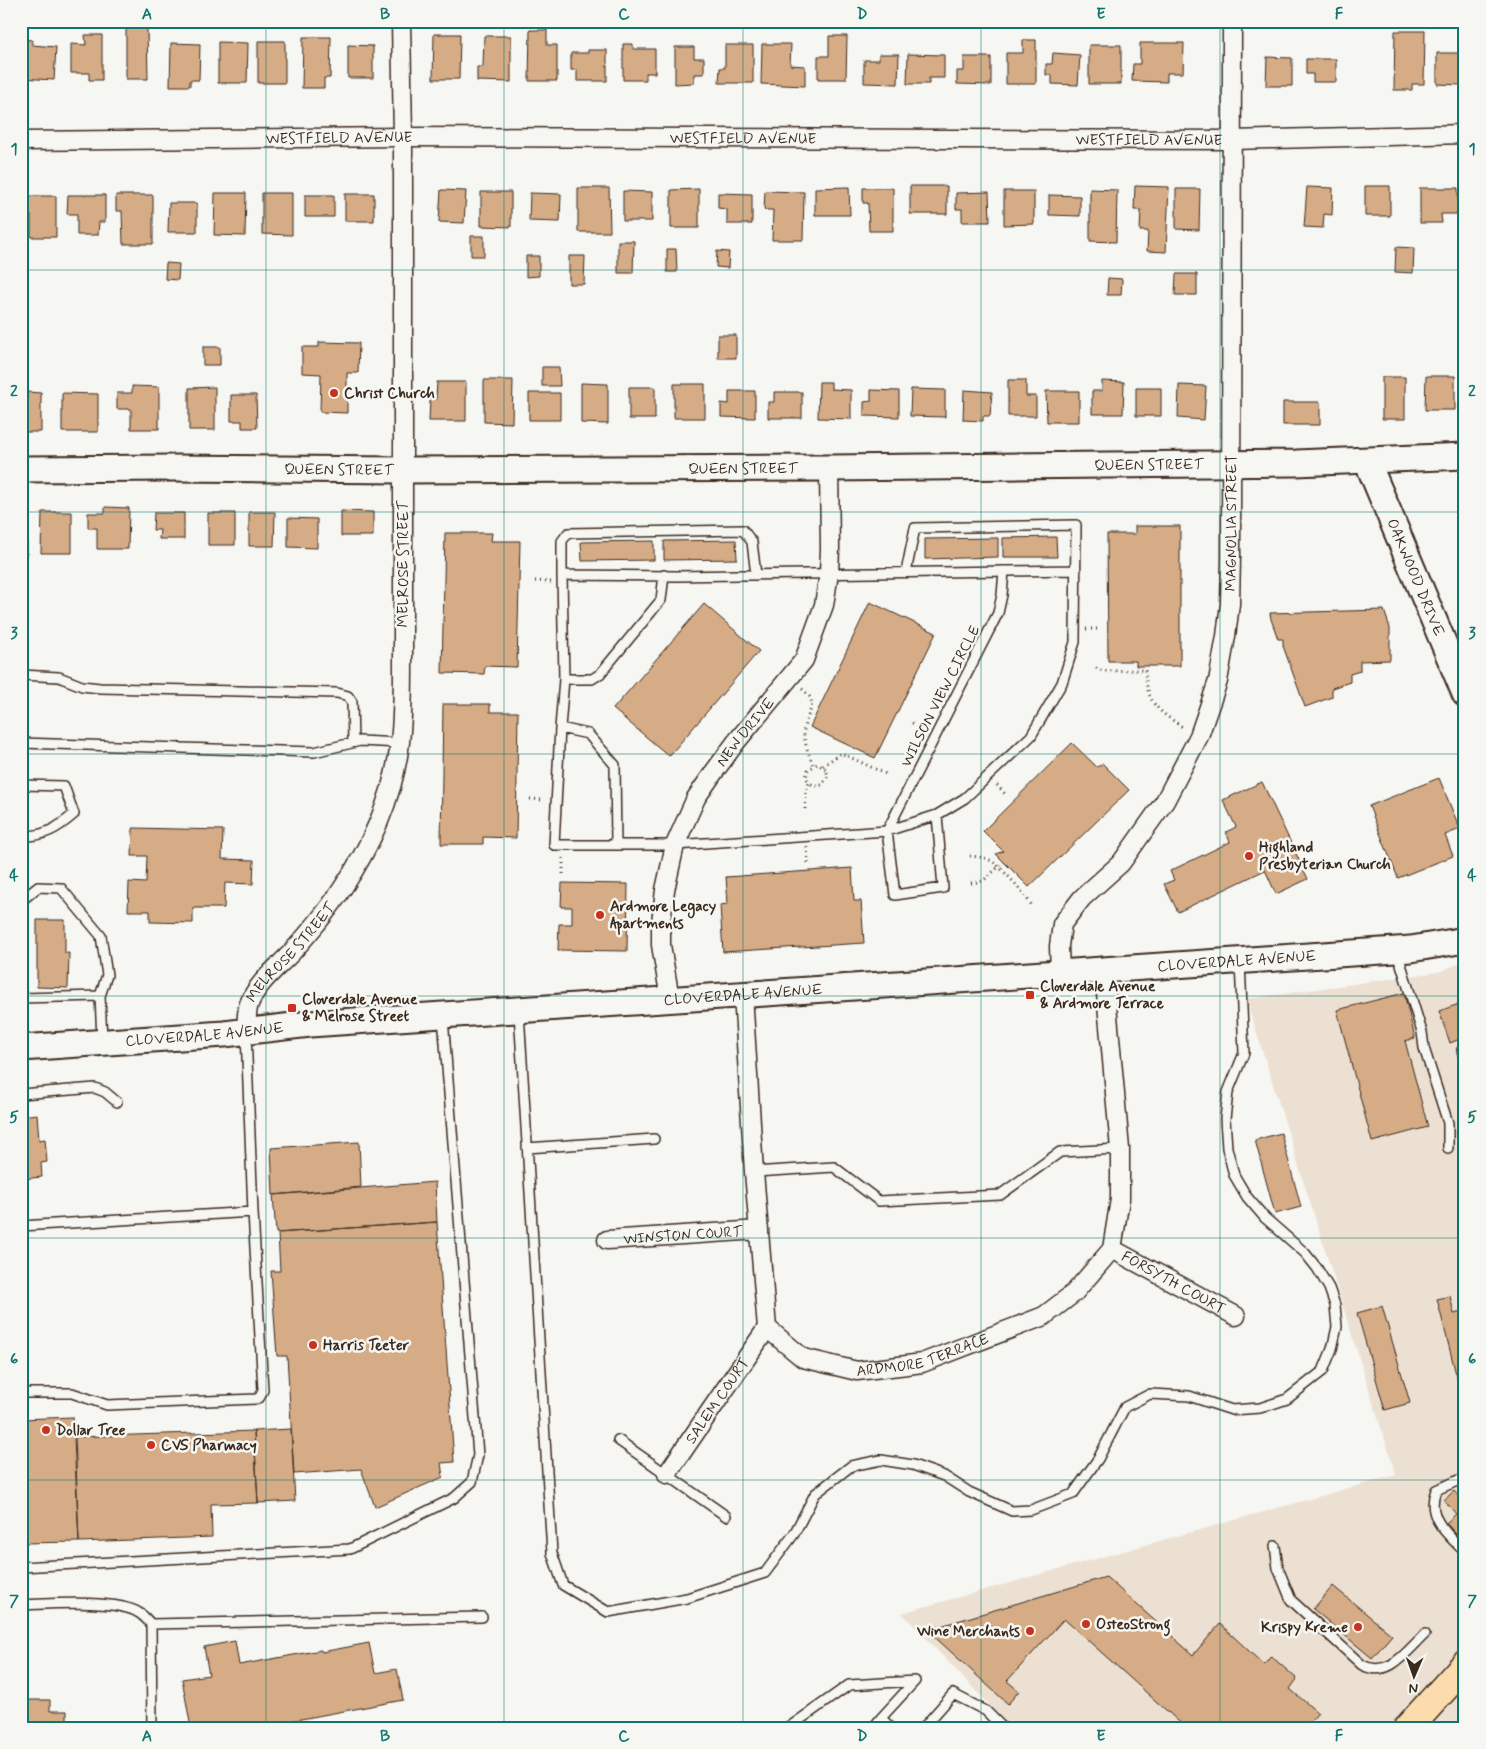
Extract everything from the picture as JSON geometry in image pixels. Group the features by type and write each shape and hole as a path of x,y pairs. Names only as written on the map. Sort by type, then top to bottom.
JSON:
{"main road":[{"path":"1408,1728 1465,1665"}],"street":[{"name":"MELROSE STREET","path":"246,1031 248,1006 256,989 313,928 342,890 363,855 380,820 390,789 400,743 403,701 403,137 400,21"},
{"name":"MAGNOLIA STREET","path":"1060,973 1058,946 1062,924 1082,898 1121,863 1165,801 1199,736 1218,681 1229,612 1231,556 1232,21"},
{"name":"WESTFIELD AVENUE","path":"21,141 403,137 1233,140 1465,134"},
{"name":"QUEEN STREET","path":"21,469 830,468 1367,462 1465,456"},
{"name":"OAKWOOD DRIVE","path":"1367,462 1465,694"},
{"name":"NEW DRIVE","path":"670,999 661,945 661,922 665,890 675,845 696,798 714,772 736,742 804,660 824,605 829,573 830,468"},
{"name":"CLOVERDALE AVENUE","path":"22,1048 246,1031 287,1026 1399,950 1465,940"},
{"path":"1104,971 1120,1149 1120,1199 1112,1249"},
{"path":"742,994 767,1328"},
{"name":"WINSTON COURT","path":"606,1240 759,1230"},
{"name":"FORSYTH COURT","path":"1112,1249 1236,1316"},
{"name":"ARDMORE TERRACE","path":"767,1328 803,1358 856,1371 922,1363 1044,1316 1074,1293 1112,1249"},
{"name":"SALEM COURT","path":"667,1474 767,1328"}],"lane":[{"path":"756,574 752,542 743,530 568,533 562,541 564,680 554,846 675,845 887,830 937,815 965,798 1032,736 1062,683 1075,642 1076,525 915,528 906,572"},
{"path":"562,575 1076,570"},
{"name":"WILSON VIEW CIRCLE","path":"887,830 998,612 1004,571"},
{"path":"564,680 592,679 600,674 661,600 664,575"},
{"path":"21,676 59,677 82,686 100,688 338,693 348,696 352,702 353,742"},
{"path":"560,728 588,734 615,765 616,845"},
{"path":"21,743 314,752 360,741 400,743"},
{"path":"21,785 64,786 74,814 56,829 32,837 21,836"},
{"path":"887,830 895,895 943,888 937,815"},
{"path":"21,901 38,887 61,888 101,936 107,974 100,996 102,1042"},
{"path":"1399,950 1400,961 1422,1032 1424,1048 1448,1123 1448,1148"},
{"path":"519,1010 552,1553 563,1585 608,1612 687,1598 765,1573 794,1534 814,1494 851,1466 881,1460 913,1465 944,1476 969,1492 1012,1512 1031,1510 1073,1494 1098,1459 1125,1407 1150,1394 1189,1396 1232,1410 1260,1408 1287,1399 1323,1371 1332,1349 1337,1327 1335,1305 1329,1288 1317,1268 1304,1253 1265,1218 1247,1197 1234,1175 1227,1148 1225,1119 1228,1092 1244,1052 1240,961"},
{"path":"21,998 100,996"},
{"path":"21,1012 22,1048"},
{"path":"21,1567 350,1549 454,1498 472,1482 478,1455 443,1015"},
{"path":"21,1393 72,1393 107,1405 256,1399 260,1397 263,1390 253,1212 246,1031"},
{"path":"1465,1047 1462,1050 1465,1060"},
{"path":"21,1094 95,1088 105,1092 117,1102"},
{"path":"527,1148 654,1139"},
{"path":"754,1172 834,1167 879,1201 1000,1195 1060,1152 1120,1149"},
{"path":"21,1226 253,1212"},
{"path":"618,1440 726,1516"},
{"path":"1465,1480 1459,1480 1436,1490 1432,1500 1438,1524 1465,1552"},
{"path":"1275,1546 1278,1568 1292,1600 1362,1665 1374,1669 1390,1666 1425,1634"},
{"path":"21,1605 68,1603 112,1605 138,1612 151,1624 482,1617"},
{"path":"151,1624 152,1728"},
{"path":"788,1728 849,1685 915,1681 873,1728"},
{"path":"922,1728 953,1694 986,1711 1003,1728"},
{"path":"881,1718 891,1728"}],"path":[{"path":"1096,668 1103,671 1145,670 1149,697 1160,712 1184,728"},
{"path":"801,689 808,694 811,702 812,712 806,720 804,730 805,741 813,765"},
{"path":"813,765 823,766 841,753 886,774"},
{"path":"805,809 806,792 809,783 806,773 813,765"},
{"path":"809,783 819,786 825,782 828,772 823,766"},
{"path":"970,856 992,861 1024,893 1033,907"},
{"path":"971,882 983,881 1004,862"}],"shaded area":[{"path":"1465,961 1465,1728 1011,1728 902,1613 1396,1475 1246,999 1438,972"}],"building":[{"path":"433,21 455,21 455,25 433,24"},
{"path":"1342,21 1375,21 1375,24 1342,24"},
{"path":"126,27 147,27 148,79 126,79"},
{"path":"530,30 547,30 547,45 557,45 557,81 529,81"},
{"path":"1395,31 1425,31 1424,84 1412,84 1412,90 1394,90"},
{"path":"434,34 460,34 459,79 433,79"},
{"path":"85,35 102,35 102,80 89,80 89,73 71,73 71,44 86,45"},
{"path":"484,36 511,36 511,82 477,81 477,67 483,67"},
{"path":"829,36 847,36 846,79 818,79 818,56 829,56"},
{"path":"303,37 331,37 330,78 324,78 324,88 302,88"},
{"path":"22,39 32,40 32,45 56,47 54,80 21,78"},
{"path":"1023,40 1036,40 1036,84 1006,84 1006,53 1023,53"},
{"path":"258,41 285,41 285,83 258,83"},
{"path":"218,42 248,43 247,83 218,83"},
{"path":"171,43 200,44 199,80 190,80 190,86 170,86"},
{"path":"1140,43 1184,43 1183,73 1167,73 1167,82 1132,81 1133,64 1140,64"},
{"path":"623,44 633,44 633,49 655,49 655,73 646,73 646,80 623,80"},
{"path":"762,44 791,44 790,65 805,66 805,86 761,84"},
{"path":"348,45 373,46 373,78 348,78"},
{"path":"725,45 753,45 753,83 719,83 720,68 725,68"},
{"path":"1089,45 1121,45 1121,84 1089,84"},
{"path":"675,47 694,47 694,58 704,58 704,74 694,74 694,83 675,84"},
{"path":"588,50 607,50 607,81 577,81 577,70 571,70 571,53 588,53"},
{"path":"1053,53 1080,55 1078,85 1052,84 1052,75 1046,75 1046,64 1052,64"},
{"path":"1437,53 1462,53 1462,85 1437,84"},
{"path":"879,54 899,54 898,84 864,83 864,60 879,60"},
{"path":"908,54 944,55 944,78 929,78 929,84 907,84"},
{"path":"964,57 991,57 991,85 957,84 957,71 964,71"},
{"path":"1267,57 1292,58 1292,86 1266,86"},
{"path":"1306,59 1336,59 1336,82 1313,82 1313,74 1306,74"},
{"path":"910,186 947,186 947,214 910,214"},
{"path":"1135,186 1169,187 1166,252 1147,251 1148,231 1140,231 1141,210 1134,210"},
{"path":"1365,186 1390,186 1390,216 1365,216"},
{"path":"849,187 850,215 815,215 815,188"},
{"path":"1307,187 1333,188 1332,215 1324,214 1323,228 1304,227"},
{"path":"578,188 609,188 610,232 578,232"},
{"path":"863,188 893,188 893,231 869,231 868,203 863,203"},
{"path":"1420,188 1458,188 1458,214 1441,214 1442,223 1420,223"},
{"path":"699,189 699,228 671,228 671,190"},
{"path":"1090,189 1117,190 1116,242 1090,241"},
{"path":"1176,189 1200,189 1199,230 1176,229"},
{"path":"441,190 466,191 464,223 439,222"},
{"path":"623,191 652,192 652,221 623,221"},
{"path":"765,191 804,192 803,240 772,240 773,210 764,210"},
{"path":"1004,191 1034,191 1034,224 1004,225"},
{"path":"481,192 511,192 511,227 481,226"},
{"path":"989,192 990,222 962,222 962,209 956,209 956,193"},
{"path":"215,193 246,193 245,236 214,235"},
{"path":"262,193 292,193 292,235 262,234"},
{"path":"530,193 561,194 560,222 529,221"},
{"path":"718,193 752,194 752,224 727,224 727,209 718,208"},
{"path":"345,194 374,194 374,221 345,221"},
{"path":"68,195 105,195 105,222 99,222 98,235 77,235 77,214 67,214"},
{"path":"116,195 153,195 153,244 123,244 122,211 116,211"},
{"path":"305,195 334,195 334,217 305,217"},
{"path":"1049,195 1080,196 1080,216 1049,215"},
{"path":"21,196 56,196 56,237 31,237 31,215 21,215"},
{"path":"169,203 197,203 197,232 168,232"},
{"path":"471,236 484,236 484,256 471,256"},
{"path":"618,241 634,241 633,273 618,273"},
{"path":"1396,247 1414,248 1413,273 1395,272"},
{"path":"667,249 676,249 677,272 667,272"},
{"path":"717,251 729,252 728,268 716,267"},
{"path":"526,256 539,256 539,276 526,277"},
{"path":"569,256 585,256 584,284 569,284"},
{"path":"166,263 179,264 178,280 165,279"},
{"path":"1176,274 1197,274 1197,295 1175,295"},
{"path":"1108,278 1122,279 1121,295 1107,295"},
{"path":"718,335 736,335 736,358 718,358"},
{"name":"Christ Church","path":"319,342 359,343 358,373 347,373 347,413 320,412 321,374 302,373 302,347 319,347"},
{"path":"203,347 220,347 220,365 203,365"},
{"path":"542,367 559,367 560,386 542,386"},
{"path":"1426,376 1455,376 1455,410 1425,410"},
{"path":"1382,377 1405,377 1405,419 1382,419"},
{"path":"484,380 513,380 512,423 484,422"},
{"path":"1008,380 1026,380 1026,396 1036,396 1036,416 1008,416"},
{"path":"1102,381 1124,382 1123,414 1092,414 1092,391 1102,391"},
{"path":"437,382 466,382 466,421 429,421 430,399 436,399"},
{"path":"819,382 831,382 831,389 851,390 851,419 818,418"},
{"path":"581,383 608,384 608,424 581,423"},
{"path":"674,384 705,384 705,418 674,418"},
{"path":"1179,385 1206,386 1204,420 1178,418"},
{"path":"132,386 159,387 159,429 131,429 131,409 117,409 117,393 132,393"},
{"path":"215,387 215,430 189,430 189,388"},
{"path":"629,387 655,387 655,419 629,419"},
{"path":"1136,388 1161,388 1161,416 1136,416"},
{"path":"911,389 945,390 945,417 910,416"},
{"path":"871,390 899,391 899,417 864,416 864,402 871,401"},
{"path":"964,390 992,392 990,416 983,416 983,421 963,420"},
{"path":"729,391 755,391 755,418 721,417 721,403 729,404"},
{"path":"1046,391 1079,391 1079,422 1047,422"},
{"path":"27,392 41,393 41,432 21,432 21,399 27,399"},
{"path":"774,392 802,392 802,418 768,418 768,402 774,402"},
{"path":"62,393 98,394 98,432 62,432"},
{"path":"529,393 560,393 560,420 529,420"},
{"path":"231,395 256,395 257,428 242,428 242,421 231,421"},
{"path":"1283,402 1320,402 1320,425 1283,425"},
{"path":"105,507 129,508 128,549 97,549 97,528 88,528 88,513 105,513"},
{"path":"21,510 23,510 23,539 27,539 27,557 21,557"},
{"path":"341,511 373,512 373,536 341,536"},
{"path":"42,512 72,512 72,553 41,553"},
{"path":"249,512 275,512 274,546 249,546"},
{"path":"154,513 184,513 184,539 159,539 160,530 153,530"},
{"path":"208,513 235,513 235,545 208,545"},
{"path":"288,518 317,519 317,548 288,547"},
{"path":"1135,526 1180,526 1180,666 1136,666 1136,661 1108,661 1107,534 1135,534"},
{"path":"445,533 492,533 491,541 520,541 517,667 485,666 484,674 442,673"},
{"path":"1056,537 1057,557 1003,557 1003,538"},
{"path":"998,538 998,557 925,559 925,539"},
{"path":"736,540 737,559 664,560 664,541"},
{"path":"654,541 654,560 582,561 581,542"},
{"path":"870,602 936,633 875,758 810,727"},
{"path":"704,604 759,651 669,756 613,709"},
{"path":"1384,610 1390,628 1390,660 1360,661 1360,671 1350,674 1350,682 1332,688 1332,697 1305,707 1283,646 1283,639 1278,639 1270,613"},
{"path":"443,704 490,704 490,712 518,712 516,838 483,837 483,844 441,844"},
{"path":"1072,743 1097,767 1103,764 1129,790 1029,887 996,854 1003,851 983,831"},
{"path":"1439,778 1460,829 1445,835 1453,856 1398,878 1369,806"},
{"name":"Highland Presbyterian Church","path":"1262,782 1308,879 1276,894 1265,870 1178,912 1164,884 1174,880 1170,871 1230,842 1226,832 1236,827 1223,800"},
{"path":"133,828 223,830 222,859 254,860 253,884 225,883 224,908 193,908 193,923 150,922 150,911 128,911 129,882 146,883 147,856 132,856"},
{"path":"852,868 854,901 861,901 864,943 723,952 720,905 728,904 726,877"},
{"name":"Ardmore Legacy Apartments","path":"562,883 628,884 627,951 558,950 559,924 572,924 572,907 561,907"},
{"path":"37,920 65,920 65,953 69,953 68,988 37,987"},
{"path":"1404,993 1415,1038 1405,1041 1428,1127 1372,1142 1337,1010"},
{"path":"1465,1002 1465,1037 1450,1043 1439,1011"},
{"path":"37,1114 39,1140 45,1139 47,1162 41,1163 42,1177 22,1179 21,1116"},
{"path":"1281,1133 1301,1207 1275,1214 1255,1140"},
{"path":"359,1142 361,1187 273,1195 271,1148"},
{"path":"435,1182 437,1222 276,1233 273,1195"},
{"path":"437,1222 454,1462 441,1463 443,1477 375,1507 361,1469 294,1474 287,1356 277,1356 271,1271 280,1271 278,1233"},
{"path":"1450,1296 1454,1314 1465,1311 1465,1384 1459,1386 1437,1299"},
{"path":"1382,1306 1410,1403 1385,1410 1357,1313"},
{"path":"73,1417 79,1542 21,1543 21,1419"},
{"path":"291,1429 295,1501 258,1503 254,1431"},
{"path":"254,1431 258,1503 211,1504 212,1537 79,1542 75,1437"},
{"path":"1454,1491 1465,1503 1464,1543 1446,1523 1456,1514 1444,1500"},
{"path":"1106,1577 1193,1655 1220,1624 1264,1665 1271,1656 1297,1679 1290,1689 1318,1713 1305,1728 1186,1728 1064,1619 1007,1681 1019,1691 1008,1704 927,1630"},
{"path":"1333,1586 1392,1635 1372,1658 1313,1609"},
{"path":"235,1641 239,1665 369,1643 375,1673 397,1669 403,1700 253,1728 191,1728 182,1679 209,1675 204,1647"},
{"path":"21,1700 50,1700 50,1711 67,1711 67,1728 21,1728"}],"place":[{"name":"Christ Church","path":"334,393"},
{"name":"Highland Presbyterian Church","path":"1249,856"},
{"name":"Ardmore Legacy Apartments","path":"600,915"},
{"name":"Cloverdale Avenue & Ardmore Terrace","path":"1030,995"},
{"name":"Cloverdale Avenue & Melrose Street","path":"292,1008"},
{"name":"Harris Teeter","path":"313,1345"},
{"name":"Dollar Tree","path":"46,1430"},
{"name":"CVS Pharmacy","path":"151,1445"},
{"name":"OsteoStrong","path":"1086,1624"},
{"name":"Krispy Kreme","path":"1358,1627"},
{"name":"Wine Merchants","path":"1030,1631"}]}
